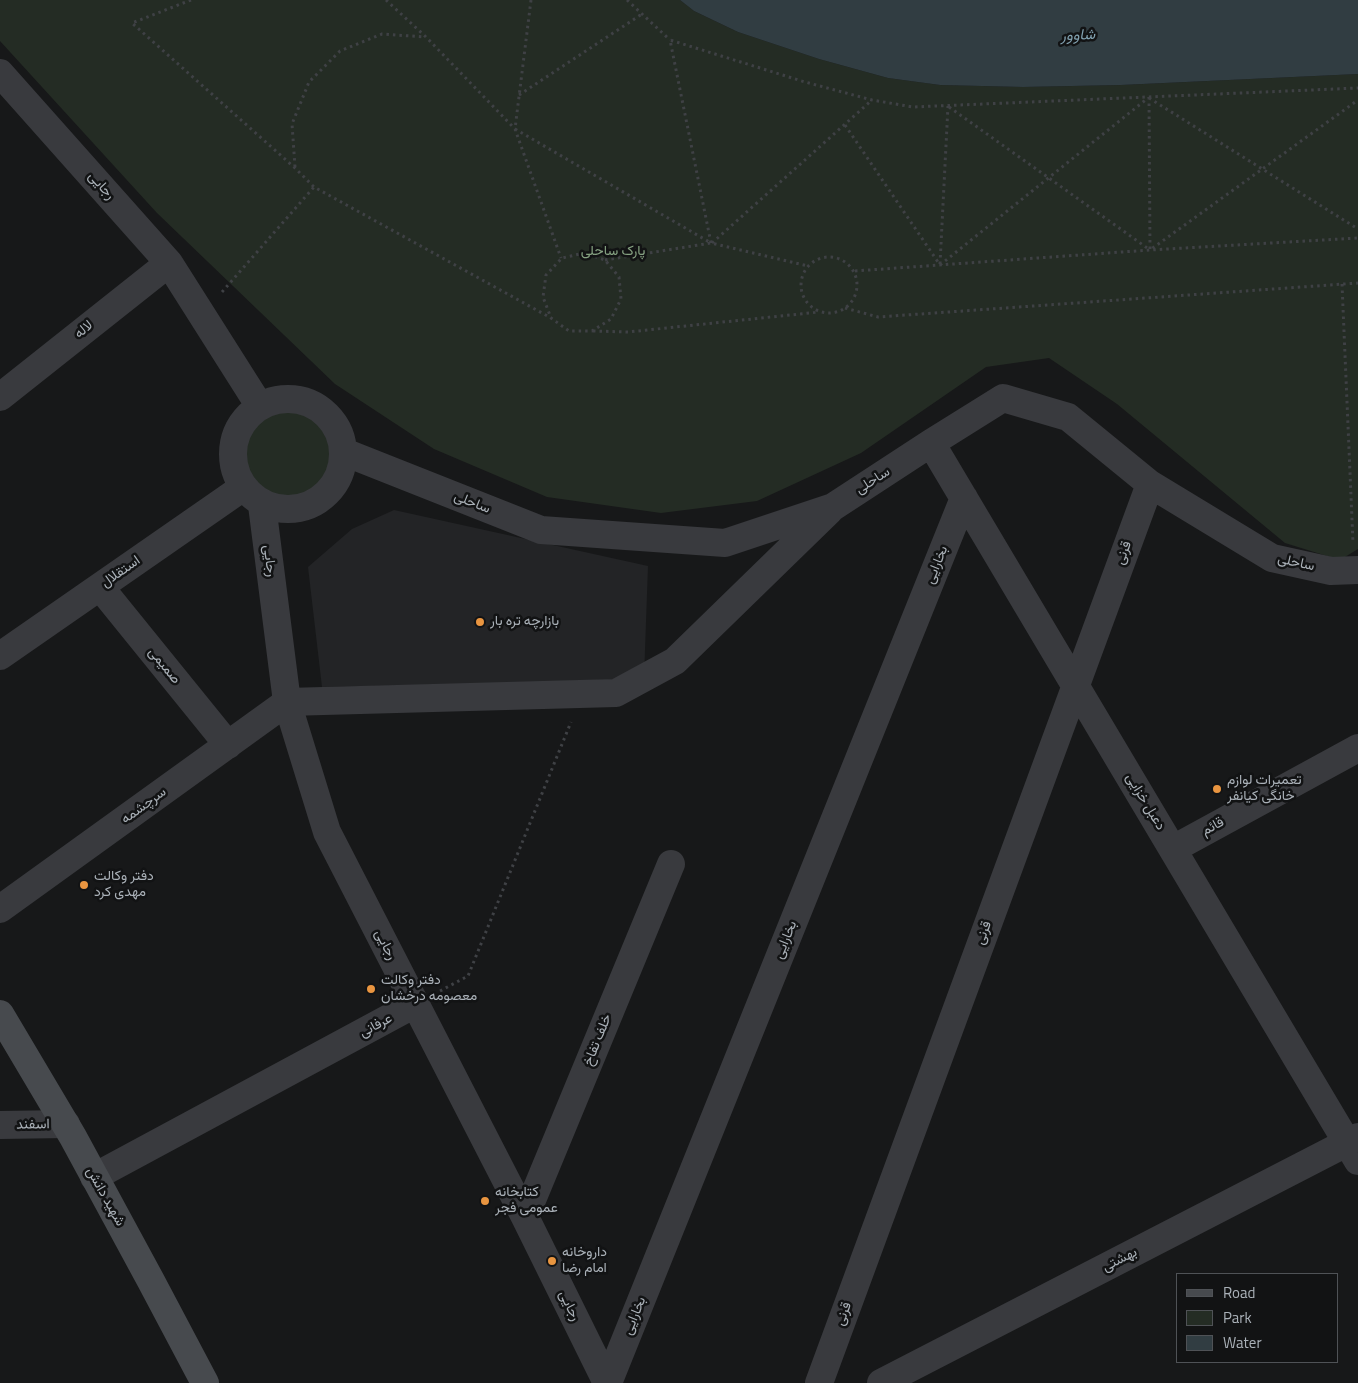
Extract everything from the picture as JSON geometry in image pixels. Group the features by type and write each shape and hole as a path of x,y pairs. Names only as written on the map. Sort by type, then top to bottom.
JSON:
{"main road":[{"name":"شهید دانش","path":"0,1014 8,1039 66,1124 205,1383"}],"street":[{"name":"رجایی","path":"0,73 169,263 259,405"},
{"name":"لاله","path":"0,397 169,263"},
{"path":"287,398 315,404 336,424 344,452 338,480 318,502 291,511 262,505 242,488 231,459 238,428 259,405 287,398"},
{"name":"ساحلی","path":"344,452 541,530 725,543 833,507 1003,398 1068,417 1150,484 1272,558 1331,571 1356,570"},
{"name":"دعبل خزایی","path":"931,443 1173,849 1354,1147"},
{"name":"قرنی","path":"819,1383 1150,484"},
{"name":"استقلال","path":"0,656 242,488"},
{"name":"بخارایی","path":"608,1383 964,498"},
{"name":"رجایی","path":"262,505 287,702 327,832 526,1217 608,1383"},
{"path":"287,702 616,694 675,661 833,507"},
{"name":"صمیمی","path":"100,587 228,745"},
{"name":"سرچشمه","path":"0,909 287,702"},
{"name":"قائم","path":"1173,849 1358,748"},
{"name":"خلف تفاخ","path":"526,1217 671,864"},
{"name":"عرفانی","path":"94,1177 415,1004"},
{"name":"اسفند","path":"0,1125 66,1124"},
{"name":"بهشتی","path":"881,1383 1354,1147"}],"path":[{"path":"191,0 132,22 314,187 551,318 569,330 628,332 819,312 833,313 846,308 855,298 858,284 855,271 846,261 832,256 819,258 808,266 801,278 801,292 808,304 819,312"},
{"path":"386,0 426,37 515,129 711,243 808,266"},
{"path":"531,0 515,129 562,258"},
{"path":"627,0 670,40 804,82 872,100 912,107 1358,88"},
{"path":"519,95 642,14"},
{"path":"295,168 292,124 309,82 340,51 382,34 426,37"},
{"path":"670,40 711,243"},
{"path":"1148,97 1358,229"},
{"path":"940,265 1148,97"},
{"path":"1148,97 1150,250"},
{"path":"551,318 542,297 546,275 562,258 584,253 605,260 711,243 872,100"},
{"path":"1150,250 1358,100"},
{"path":"948,106 1150,250"},
{"path":"940,265 948,106"},
{"path":"845,125 940,265"},
{"path":"202,315 314,187"},
{"path":"855,271 1150,250 1358,238"},
{"path":"592,331 611,319 621,299 619,277 605,260"},
{"path":"846,308 878,317 1358,283"},
{"path":"1342,284 1356,570"},
{"path":"415,1004 468,976 582,694"}],"shaded area":[{"name":"بازارچه تره بار","path":"394,510 648,566 644,678 520,683 322,687 308,567 352,529"}],"green space":[{"name":"پارک ساحلی","path":"0,0 680,0 694,11 738,32 819,59 888,78 940,85 1023,87 1121,85 1358,74 1358,549 1340,560 1285,543 1117,404 1049,358 986,367 861,453 757,501 661,513 547,497 434,449 335,384 157,213 0,41"},
{"path":"287,402 314,408 333,426 341,453 335,478 318,498 293,507 264,502 245,484 236,457 242,429 262,410"}],"water":[{"name":"شاوور","path":"680,0 1358,0 1358,74 1121,85 1023,87 940,85 888,78 819,59 738,32 694,11"}],"place":[{"name":"بازارچه تره بار","path":"480,622"},
{"name":"تعمیرات لوازم خانگی کیانفر","path":"1217,789"},
{"name":"دفتر وکالت مهدی کرد","path":"84,885"},
{"name":"دفتر وکالت معصومه درخشان","path":"371,989"},
{"name":"کتابخانه عمومی فجر","path":"485,1201"},
{"name":"داروخانه امام رضا","path":"552,1261"}]}
